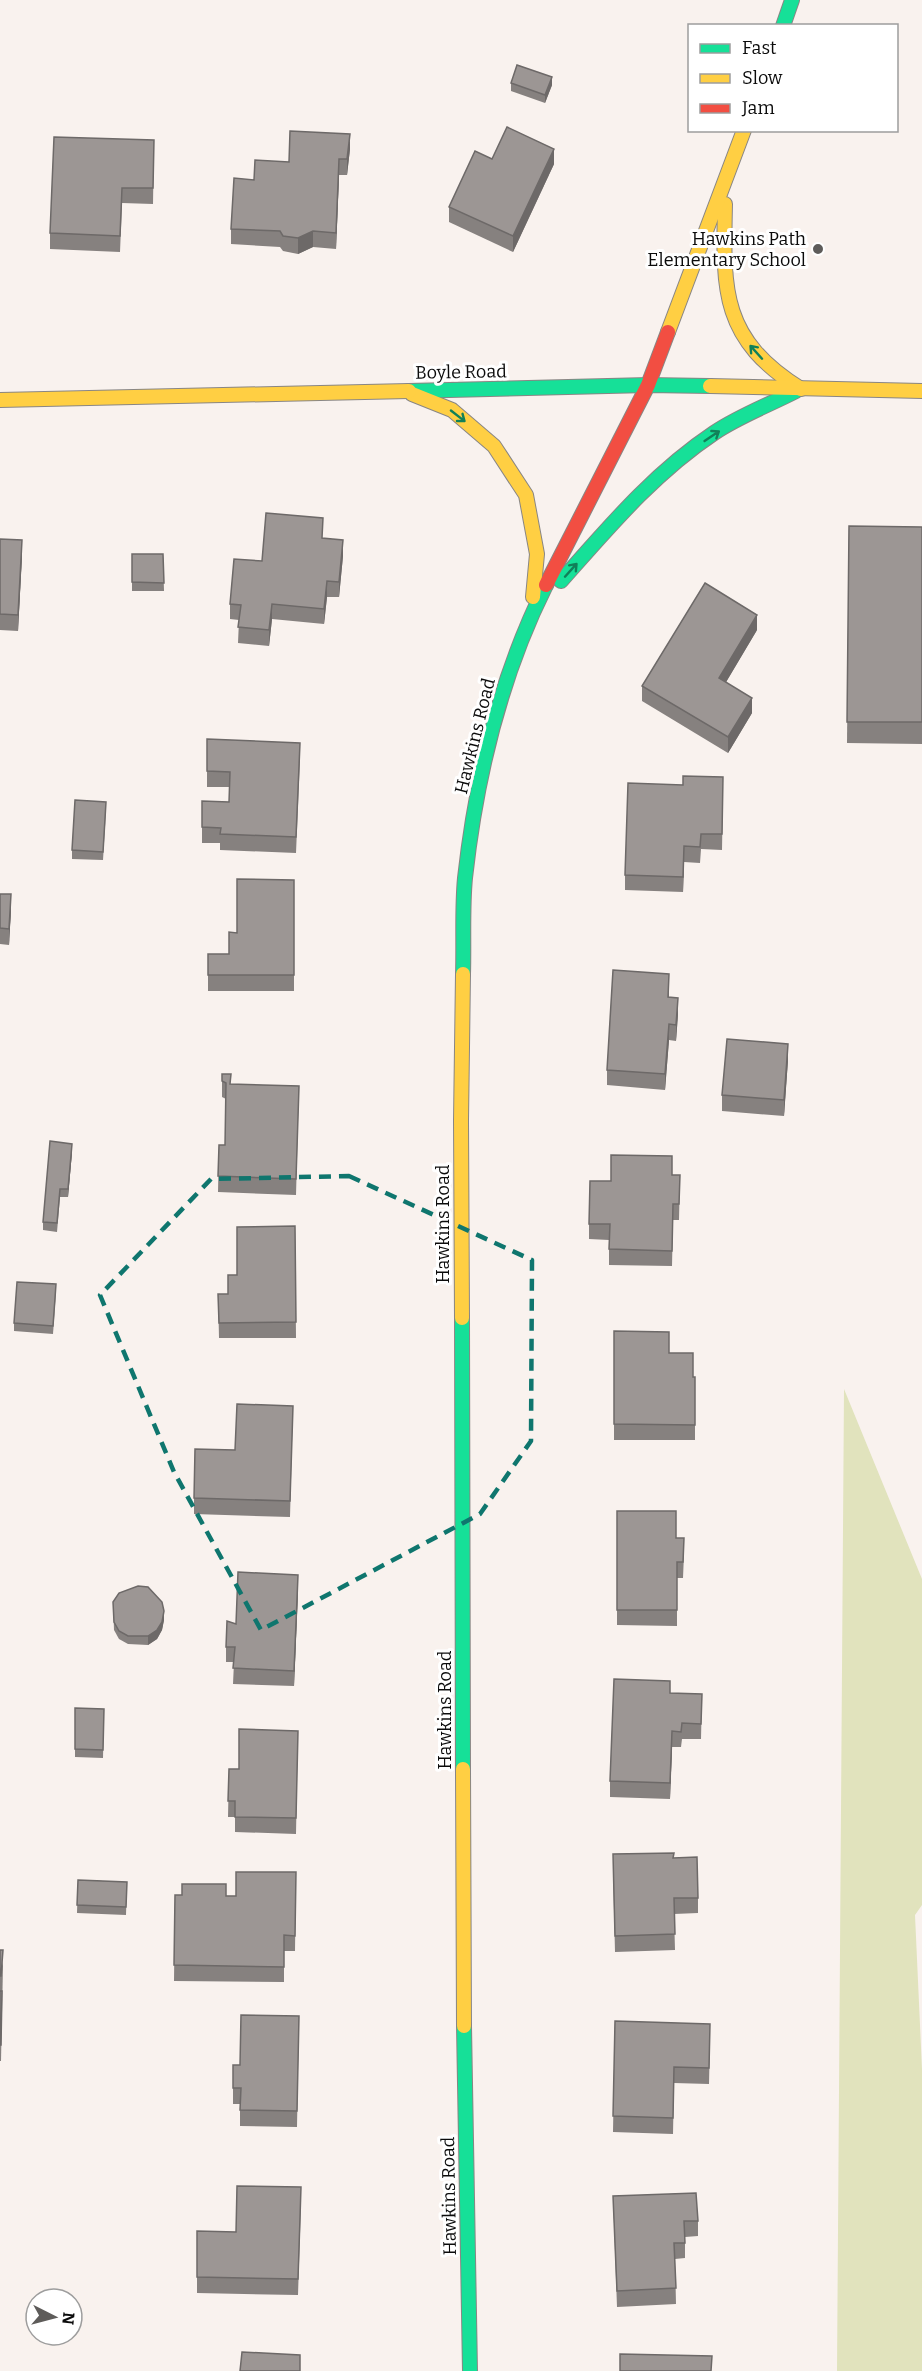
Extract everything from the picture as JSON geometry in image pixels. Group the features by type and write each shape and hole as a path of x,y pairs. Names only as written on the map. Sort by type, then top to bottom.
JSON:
{"street":[{"path":"784,24 792,0"},
{"name":"Hawkins Road","path":"470,2371 464,2035 461,1121 465,879 483,766 509,673 532,613 648,385 743,132"},
{"path":"725,181 724,256 738,328 753,351 780,376 801,389"},
{"name":"Boyle Road","path":"0,400 648,385 922,391"},
{"path":"532,613 639,495 680,458 715,432 801,389"},
{"path":"405,391 452,410 494,446 526,495 537,554 532,613"}],"highlighted area":[{"path":"349,1176 532,1260 531,1441 480,1514 261,1630 174,1472 100,1295 211,1179"}],"green space":[{"path":"844,1389 922,1579 922,1905 915,1915 922,2069 922,2371 837,2371"}],"building":[{"path":"517,65 552,77 545,95 511,83"},
{"path":"507,127 554,149 513,236 449,207 475,151 492,159"},
{"path":"290,131 350,134 347,159 339,159 336,233 313,231 298,238 283,236 280,231 231,229 234,178 254,180 255,160 289,162"},
{"path":"54,137 154,140 153,188 122,188 120,236 50,233"},
{"path":"266,513 323,518 322,538 343,540 339,582 327,581 324,609 272,604 269,630 238,627 241,605 230,604 234,559 262,561"},
{"path":"849,526 922,527 922,722 847,722"},
{"path":"0,539 22,540 18,615 0,614"},
{"path":"132,554 163,554 164,583 132,582"},
{"path":"705,583 757,615 719,678 752,698 728,737 642,686"},
{"path":"207,739 300,743 296,837 220,834 221,828 202,827 202,801 229,802 230,772 207,771"},
{"path":"683,776 723,777 722,834 701,834 700,847 684,846 683,877 625,875 628,783 683,785"},
{"path":"75,800 106,802 103,852 72,850"},
{"path":"237,879 294,880 294,975 208,975 208,954 229,954 229,932 237,933"},
{"path":"0,894 11,894 9,929 0,928"},
{"path":"613,970 669,974 668,997 678,998 676,1025 669,1024 665,1074 607,1070"},
{"path":"727,1039 788,1044 784,1100 722,1095"},
{"path":"222,1074 231,1074 230,1084 299,1086 296,1179 218,1176 219,1145 225,1145 226,1083 222,1081"},
{"path":"50,1141 72,1144 68,1189 60,1189 57,1223 43,1222"},
{"path":"611,1155 672,1156 672,1175 680,1175 679,1204 673,1204 672,1251 609,1249 610,1224 589,1224 590,1181 611,1181"},
{"path":"295,1226 296,1322 219,1323 218,1294 228,1294 228,1275 237,1275 237,1227"},
{"path":"17,1282 56,1284 53,1326 14,1323"},
{"path":"614,1331 669,1332 669,1353 693,1353 695,1425 614,1424"},
{"path":"237,1404 293,1406 290,1501 194,1498 195,1449 235,1450"},
{"path":"617,1511 676,1511 676,1538 684,1538 683,1562 677,1562 677,1610 617,1610"},
{"path":"238,1572 298,1575 294,1671 233,1668 235,1647 226,1647 227,1621 236,1624"},
{"path":"138,1586 148,1587 162,1602 164,1611 162,1622 157,1630 148,1636 128,1636 119,1631 114,1622 113,1602 119,1593"},
{"path":"614,1679 670,1681 670,1693 702,1694 701,1724 682,1723 681,1732 672,1731 670,1783 610,1781"},
{"path":"75,1708 104,1709 103,1750 75,1749"},
{"path":"239,1729 298,1731 296,1818 235,1817 235,1801 228,1801 229,1769 239,1769"},
{"path":"674,1853 673,1858 697,1857 698,1898 674,1898 675,1934 615,1936 613,1854"},
{"path":"236,1872 296,1872 295,1936 284,1935 284,1967 174,1965 175,1895 182,1895 182,1884 226,1884 226,1896 236,1896"},
{"path":"78,1880 127,1882 126,1907 77,1905"},
{"path":"0,1950 3,1950 1,1976 0,1976"},
{"path":"0,1991 2,1991 1,2045 0,2045"},
{"path":"241,2015 299,2016 297,2111 240,2110 241,2088 233,2088 233,2065 240,2065"},
{"path":"615,2021 710,2024 709,2068 674,2067 673,2118 613,2116"},
{"path":"237,2186 301,2187 298,2279 197,2277 197,2231 236,2232"},
{"path":"696,2193 698,2221 684,2221 685,2243 674,2243 676,2288 617,2291 613,2196"},
{"path":"242,2352 300,2355 300,2371 240,2371"},
{"path":"620,2354 712,2356 711,2371 620,2371"}],"traffic: fast":[{"path":"784,24 792,0"},
{"path":"409,391 648,385 710,386"},
{"path":"561,581 633,502 692,449 734,421 796,391"},
{"path":"463,974 465,878 484,765 503,691 530,619 546,585"},
{"path":"462,1318 463,1769"},
{"path":"464,2026 470,2371"}],"traffic: slow":[{"path":"668,332 743,132"},
{"path":"725,204 725,263 732,310 741,331 755,351 775,370 801,389"},
{"path":"710,386 922,391"},
{"path":"0,400 409,391"},
{"path":"412,394 452,410 494,446 526,495 537,554 533,597"},
{"path":"462,1318 463,974"},
{"path":"463,1769 464,2026"}],"traffic: jam":[{"path":"546,585 648,385 668,332"}],"place":[{"name":"Hawkins Path Elementary School","path":"818,249"}]}
